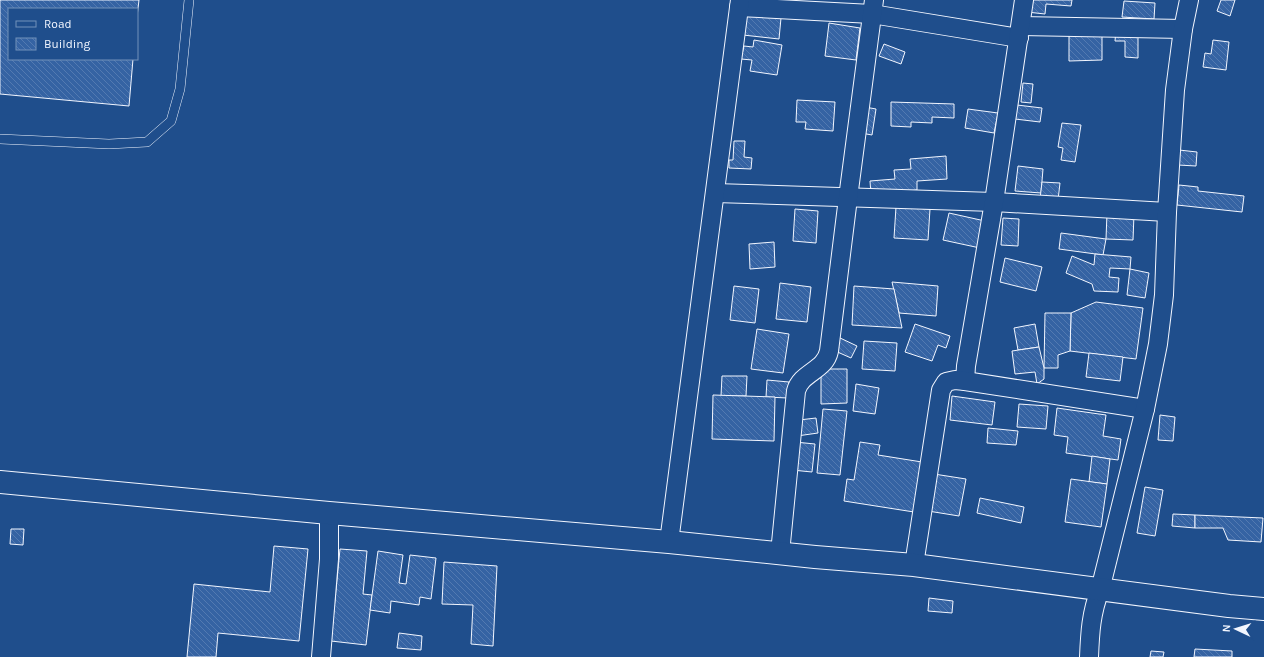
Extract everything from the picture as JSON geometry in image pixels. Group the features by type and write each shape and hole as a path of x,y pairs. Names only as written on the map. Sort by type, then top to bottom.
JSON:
{"highway":[{"path":"0,482 914,565 1100,590 1264,609"}],"street":[{"path":"964,381 994,202 1024,0"},
{"path":"1089,657 1090,634 1094,606 1100,590 1145,409 1158,344 1164,295 1167,212 1175,90 1182,29 1189,0"},
{"path":"669,542 739,3 873,7 1020,32 1182,29"},
{"path":"780,553 796,391 802,379 824,364 828,358 873,7"},
{"path":"715,193 994,202 1167,212"},
{"path":"914,565 941,390 946,382 955,380 964,381 1145,409"},
{"path":"321,657 329,560 329,513"}],"lane":[{"path":"0,139 109,144 147,142 171,121 180,89 189,0"}],"building":[{"path":"0,0 139,0 138,8 8,8 8,60 133,60 129,106 0,94"},
{"path":"1028,0 1072,0 1071,6 1046,4 1045,14 1027,12"},
{"path":"1221,0 1235,0 1230,16 1217,11"},
{"path":"1124,1 1155,3 1154,19 1122,17"},
{"path":"746,14 781,18 779,39 743,35"},
{"path":"829,23 860,28 856,60 825,56"},
{"path":"1116,30 1138,31 1138,58 1125,57 1125,41 1115,41"},
{"path":"1069,35 1102,35 1102,60 1069,61"},
{"path":"754,40 782,45 777,75 750,71 752,60 741,59 744,46 753,47"},
{"path":"1213,40 1229,42 1226,70 1203,67 1205,53 1211,54"},
{"path":"884,44 905,52 901,64 879,56"},
{"path":"1023,83 1033,84 1031,103 1021,102"},
{"path":"797,100 835,102 833,131 805,129 806,122 796,122"},
{"path":"891,102 954,104 954,118 932,117 932,123 911,122 911,127 891,126"},
{"path":"1017,105 1042,108 1040,122 1015,119"},
{"path":"865,107 876,109 872,135 861,133"},
{"path":"968,109 998,113 994,133 965,128"},
{"path":"1062,123 1081,125 1075,162 1061,160 1063,148 1058,147"},
{"path":"734,141 745,141 744,157 752,158 751,169 729,168 729,160 733,160"},
{"path":"1179,150 1197,152 1196,166 1178,165"},
{"path":"946,156 947,179 917,181 917,190 871,195 870,181 895,179 894,170 911,169 910,159"},
{"path":"1018,166 1043,169 1041,193 1015,191"},
{"path":"1042,182 1060,183 1058,200 1040,199"},
{"path":"1179,185 1198,187 1198,191 1244,196 1242,212 1177,205"},
{"path":"896,207 930,209 928,240 894,238"},
{"path":"795,209 818,211 816,243 793,241"},
{"path":"949,213 985,221 980,248 943,240"},
{"path":"1107,213 1134,214 1133,240 1106,239"},
{"path":"1003,218 1019,219 1018,246 1001,245"},
{"path":"1061,233 1106,239 1103,255 1059,249"},
{"path":"774,242 775,267 750,269 749,244"},
{"path":"1095,254 1131,257 1130,269 1110,268 1109,277 1119,278 1118,292 1094,291 1092,284 1066,273 1072,256 1094,265"},
{"path":"1005,258 1042,267 1036,291 1000,282"},
{"path":"1130,269 1149,273 1145,298 1127,295"},
{"path":"892,282 938,286 936,316 899,313"},
{"path":"780,283 811,287 807,322 776,319"},
{"path":"734,286 759,289 755,323 730,320"},
{"path":"854,286 894,289 902,328 852,325"},
{"path":"1096,302 1143,308 1136,359 1070,351 1071,313"},
{"path":"1045,313 1071,313 1070,351 1058,355 1058,368 1044,368"},
{"path":"915,324 950,336 946,348 938,345 932,361 905,352"},
{"path":"1035,324 1039,347 1018,350 1014,328"},
{"path":"757,329 789,334 783,373 751,369"},
{"path":"838,337 857,346 851,358 833,350"},
{"path":"864,341 897,343 895,371 862,369"},
{"path":"1039,347 1044,368 1044,379 1037,384 1035,372 1015,374 1012,351"},
{"path":"1089,353 1123,357 1120,381 1086,377"},
{"path":"821,369 847,369 847,403 821,404"},
{"path":"722,376 747,376 746,396 721,396"},
{"path":"767,380 789,382 788,398 766,397"},
{"path":"856,384 879,388 875,414 853,411"},
{"path":"713,395 775,397 774,441 712,439"},
{"path":"952,396 995,402 992,425 950,420"},
{"path":"1019,404 1048,406 1046,429 1017,427"},
{"path":"1057,408 1106,415 1103,436 1121,439 1118,460 1066,453 1068,437 1054,435"},
{"path":"823,409 847,411 840,475 817,473"},
{"path":"1160,415 1175,417 1173,441 1158,440"},
{"path":"816,418 818,433 797,436 799,420"},
{"path":"988,428 1018,431 1016,445 987,443"},
{"path":"795,442 815,444 812,472 792,470"},
{"path":"860,442 880,445 878,455 922,462 914,512 844,501 847,479 854,480"},
{"path":"1092,456 1110,459 1107,484 1089,482"},
{"path":"934,474 966,479 959,516 928,511"},
{"path":"1071,479 1107,484 1101,527 1065,522"},
{"path":"1145,487 1163,490 1155,536 1137,533"},
{"path":"980,498 1024,507 1021,523 977,513"},
{"path":"1173,514 1195,515 1195,528 1172,526"},
{"path":"1195,515 1263,518 1261,542 1228,540 1223,528 1195,528"},
{"path":"11,529 24,529 23,545 10,544"},
{"path":"274,546 308,549 299,641 218,633 216,657 187,657 194,584 270,592"},
{"path":"340,549 367,551 363,594 372,595 366,645 331,641"},
{"path":"378,551 403,555 399,583 406,584 410,555 436,558 431,599 420,597 419,605 391,601 390,613 370,610"},
{"path":"444,562 497,566 493,646 471,644 473,605 442,604"},
{"path":"929,598 953,601 952,613 928,611"},
{"path":"399,633 422,636 421,650 397,648"},
{"path":"1195,649 1232,651 1232,657 1194,657"},
{"path":"1151,651 1164,652 1163,657 1150,657"}]}
